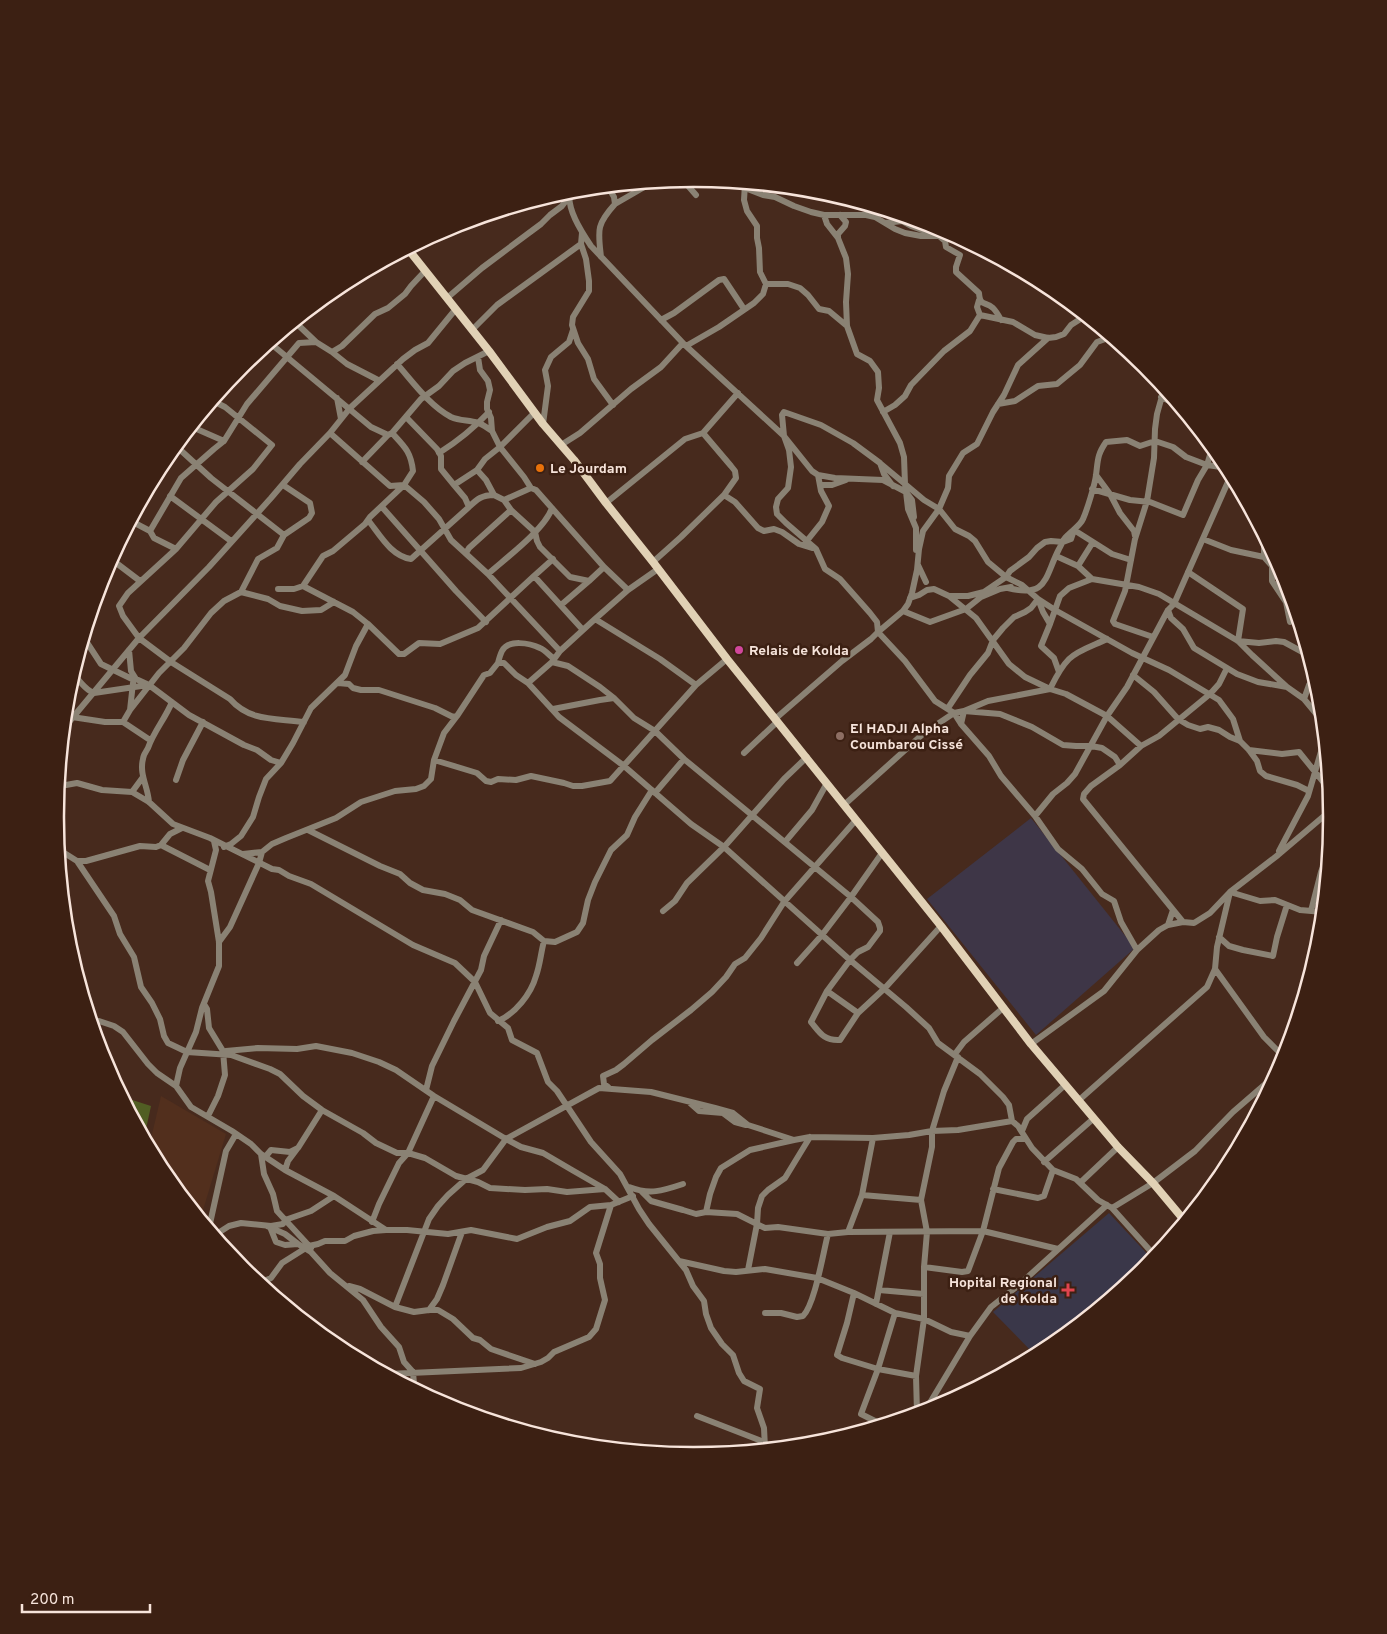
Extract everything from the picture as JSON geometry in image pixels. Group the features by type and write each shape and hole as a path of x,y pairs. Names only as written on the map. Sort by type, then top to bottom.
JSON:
{"main road":[{"path":"412,254 489,351 543,424 562,445 656,565 727,659 941,926 1031,1044 1093,1119 1153,1183 1180,1216"}],"street":[{"path":"689,187 696,195"},
{"path":"601,257 598,231 602,220 615,204 639,190"},
{"path":"562,445 580,433 613,404 661,367 684,345 719,327 754,303 763,294 766,284 760,272 757,238 758,226 747,211 744,200 745,190"},
{"path":"755,191 824,215 866,215 875,217 885,223 897,222"},
{"path":"612,193 615,204"},
{"path":"569,199 569,205 590,246 684,345 784,436 812,470 818,475 835,478 883,480 906,492 912,500 916,528 917,564 926,582"},
{"path":"447,298 482,268 541,224 562,206 565,200"},
{"path":"824,215 827,224 838,238 846,258 848,274 847,326 857,354 870,361 878,372 878,400 900,443 904,458 906,492"},
{"path":"838,238 838,234 846,222 840,216"},
{"path":"543,424 548,386 545,370 552,357 569,342 573,330 573,317 581,301 589,291 586,259 581,244 582,232"},
{"path":"944,239 946,241 946,247 960,254 956,272 979,293 977,307 980,315"},
{"path":"472,330 497,305 581,244"},
{"path":"332,352 342,346 375,314 388,308 406,294 425,271"},
{"path":"661,320 674,314 718,280 724,279 744,309"},
{"path":"766,284 788,284 800,288 819,308 829,311 847,326"},
{"path":"979,300 994,309 1001,320"},
{"path":"72,717 129,650 209,567 300,464 330,434 350,408 397,364 428,343 455,310"},
{"path":"980,315 1013,322 1036,335 1048,338 1064,334 1071,325 1080,319"},
{"path":"883,412 905,396 911,385 944,351 970,331 980,315"},
{"path":"299,326 316,342 347,364 378,380"},
{"path":"573,330 578,344 588,359 594,379 613,404"},
{"path":"744,753 776,720 842,661 903,611 910,598 923,531 939,509 948,488 949,476 963,453 977,444 1018,365 1048,338"},
{"path":"998,404 1015,401 1038,386 1057,384 1080,365 1097,342 1104,339"},
{"path":"150,531 181,478 224,441 247,404 286,356 299,343 316,342"},
{"path":"275,347 372,427 390,434 406,448 411,458 413,471 404,485 365,524 333,551 323,556 304,586 294,589 278,588"},
{"path":"362,462 425,396 439,386 453,371 489,351"},
{"path":"478,357 480,370 488,381 490,390 487,402 492,431 500,447 531,488 536,490 604,567 628,590"},
{"path":"397,364 425,396 452,417 479,423 492,431"},
{"path":"606,503 685,439 703,433 738,393"},
{"path":"1153,637 1115,624 1113,621 1126,585 1147,501 1154,458 1154,429 1161,397"},
{"path":"336,398 341,419"},
{"path":"219,404 272,445 253,469 216,502 176,549 140,581 118,606 123,616 140,638 206,686 230,699 238,708 262,718 304,722"},
{"path":"439,453 461,438 489,412"},
{"path":"454,485 477,470 535,412"},
{"path":"1137,950 1121,922 1114,901 1102,894 1082,869 1058,849 1035,816 1001,776 989,756 961,724 954,713 935,701 904,661 878,632 877,622 840,579 825,569 816,549 777,514 778,499 788,488 791,467 789,450 784,436 782,417 784,412 829,429 853,442 924,500 939,509 955,529 969,536 974,541 988,562 1006,578 1022,585 1055,610 1132,654 1169,670 1219,700 1233,719 1240,741"},
{"path":"406,417 439,453 441,456 441,469 465,498 469,507"},
{"path":"198,429 224,441"},
{"path":"528,682 656,565 724,494 736,478 735,471 703,433"},
{"path":"330,434 390,486 404,485 424,502 440,519 451,540 488,574 560,651"},
{"path":"1008,588 1020,591 1036,590 1047,577 1065,537 1082,521 1096,475 1100,451 1106,442 1127,440 1140,446 1155,441 1173,447 1186,457 1217,466"},
{"path":"182,451 211,478 284,535"},
{"path":"1092,489 1130,500 1147,501 1183,514 1209,457"},
{"path":"880,463 884,474 893,486"},
{"path":"477,470 486,480 494,495"},
{"path":"806,542 822,522 829,506 821,491 818,475"},
{"path":"1096,475 1110,494 1120,513 1134,530 1136,539"},
{"path":"820,485 832,485 849,478"},
{"path":"1035,816 1075,774 1107,716 1127,687 1168,610 1174,604 1227,483"},
{"path":"123,722 149,685 184,648 211,613 224,601 241,592 258,558 277,548 284,535 309,518 312,513 310,503 282,484"},
{"path":"504,500 531,488"},
{"path":"724,494 735,502 758,528 764,531 774,529 782,532 799,544 816,549"},
{"path":"368,520 392,551 401,558 410,560 479,497 494,495 504,500 511,510 535,532 540,547 570,577 588,581"},
{"path":"170,496 232,541"},
{"path":"382,507 486,622"},
{"path":"488,574 535,532 549,516 552,508"},
{"path":"466,553 469,548 511,510"},
{"path":"136,524 150,531 154,538 176,549"},
{"path":"1074,530 1112,554 1131,560"},
{"path":"1203,539 1231,550 1264,557 1269,563"},
{"path":"949,596 968,596 984,592 1006,578 1010,571 1030,558 1037,548 1046,542 1063,542"},
{"path":"1078,566 1093,542"},
{"path":"1264,551 1264,557"},
{"path":"1056,556 1078,566 1092,578 1139,587 1159,594 1238,641 1287,687 1304,699 1314,711"},
{"path":"304,586 353,612 399,654 404,654 419,643 440,644 474,631 486,622 552,559"},
{"path":"117,564 140,581"},
{"path":"561,606 604,567"},
{"path":"1272,569 1272,581 1284,598"},
{"path":"1188,572 1243,609 1238,641"},
{"path":"534,576 583,630"},
{"path":"915,577 949,596 976,618 1009,664 1050,690 1066,694 1107,716 1141,746"},
{"path":"1059,672 1054,658 1040,646 1060,596 1069,588 1092,578"},
{"path":"903,611 930,622 966,609 981,597 1022,585"},
{"path":"910,598 927,590 934,589"},
{"path":"241,592 268,599 280,606 302,611 321,610 334,602"},
{"path":"948,708 970,675 988,653 993,640 1014,617 1025,612 1038,599"},
{"path":"1038,599 1050,624"},
{"path":"1287,607 1290,622"},
{"path":"1168,610 1171,618 1182,629 1194,648 1237,674 1258,682 1287,687"},
{"path":"595,619 660,659 696,685"},
{"path":"224,847 241,836 253,817 266,779 281,762 311,708 345,675 356,646 368,624"},
{"path":"1050,690 1069,658 1107,639"},
{"path":"1238,641 1260,643 1284,642 1301,652"},
{"path":"88,644 101,664 112,670 131,675 149,685 188,715 257,750 271,760 281,762"},
{"path":"242,854 262,852 272,844 336,818 375,798 395,791 416,789 424,786 431,779 434,760 444,733 484,675 490,673 498,663 501,652 505,648 513,644 525,644 540,648 552,660 568,666 614,698 634,718 655,731 684,759 715,782 752,816 851,897 878,922 880,931 868,947 858,952 850,960 827,991 811,1022 823,1038 840,1040 858,1013 885,988 941,926"},
{"path":"988,653 998,649"},
{"path":"129,650 133,686 130,710"},
{"path":"434,760 477,773 486,782 498,779 516,780 531,776 564,782 573,786 610,781 696,685 727,659"},
{"path":"498,663 504,663 516,675 528,682 559,717 624,766 691,824 724,847 850,960 885,988 929,1028 938,1043 980,1074 1003,1097 1009,1105 1012,1121 1018,1126 1032,1148 1044,1162 1053,1170 1081,1182 1098,1200 1110,1207 1150,1250"},
{"path":"1183,922 1083,799 1084,794 1091,786 1120,765 1141,746 1159,736 1210,694 1219,684 1227,668"},
{"path":"1133,675 1154,692 1178,719 1188,726 1219,730 1240,741 1249,750 1257,762 1260,771 1266,776 1309,791"},
{"path":"79,680 86,689 94,693 149,685"},
{"path":"338,683 349,684 353,688 361,690 378,690 435,708 453,717 456,716"},
{"path":"1304,699 1309,685"},
{"path":"844,805 924,733 954,713 988,701 1050,690"},
{"path":"553,709 614,698"},
{"path":"149,802 149,792 143,777 143,759 150,740 167,714 172,702"},
{"path":"961,724 964,711"},
{"path":"964,711 1000,714 1032,727 1063,745 1102,748 1115,756 1120,765"},
{"path":"72,717 105,722 123,722 150,740"},
{"path":"176,780 183,760 203,722"},
{"path":"1249,750 1282,754 1299,752 1322,780"},
{"path":"1278,855 1309,791 1320,755"},
{"path":"663,911 674,901 686,883 724,847 806,757"},
{"path":"308,830 400,874 410,883 423,890 445,894 460,900 472,910 533,932 544,941 554,942 577,932 583,923 592,891 611,850 626,835 635,817 654,792 684,759"},
{"path":"132,792 143,777"},
{"path":"65,785 77,783 102,790 132,792 149,802 166,816 172,824 214,841 272,869 279,870 311,884 413,945 455,963 474,982 490,1013 508,1028 512,1040 537,1054 548,1082 557,1090 591,1142 620,1174 649,1224 686,1270 693,1286 704,1301 711,1328 722,1344 733,1355 744,1381 760,1389 757,1408 764,1428 765,1442"},
{"path":"785,842 812,810 827,783"},
{"path":"1031,1044 1104,991 1137,950 1159,930 1168,925 1183,922 1194,924 1210,913 1230,892 1323,817"},
{"path":"608,1088 604,1084 603,1076 624,1064 712,992 735,964 744,958 761,938 784,902 856,820"},
{"path":"65,853 77,860 86,861 140,846 156,847 161,845 170,834 182,828"},
{"path":"176,1086 180,1068 196,1032 204,1004 219,966 219,942 208,881 216,850 214,841"},
{"path":"161,845 210,870"},
{"path":"219,942 230,927 259,863 262,852"},
{"path":"797,963 822,935 882,853"},
{"path":"77,860 114,916 120,934 134,957 141,987 152,1003 168,1043 187,1052 231,1055 280,1074 303,1096 322,1110 363,1133 376,1143 397,1153 425,1158 456,1176 478,1182 490,1188 547,1189 567,1192 605,1189"},
{"path":"1311,911 1320,874"},
{"path":"1230,892 1260,900 1275,900 1300,910 1316,911"},
{"path":"1078,1101 1207,987 1215,969 1230,892"},
{"path":"1220,937 1229,946 1273,956 1287,904"},
{"path":"1168,925 1173,910"},
{"path":"426,1090 432,1066 474,982 482,970 484,956 501,920"},
{"path":"498,1020 512,1012 530,989 536,977 544,941"},
{"path":"1215,969 1264,1037 1278,1051"},
{"path":"827,991 858,1013"},
{"path":"204,1004 207,1010 209,1028 221,1053 225,1075 218,1096 208,1116"},
{"path":"917,1405 916,1376 924,1319 926,1232 921,1200 932,1147 932,1131 956,1055 964,1042 1003,1008"},
{"path":"98,1021 114,1026 123,1032 148,1064 176,1086 191,1107 251,1144 285,1170 334,1196 386,1230"},
{"path":"221,1053 258,1048 297,1049 316,1046 330,1048 379,1062 396,1070 434,1096 506,1139 521,1147 543,1153 605,1189 619,1202"},
{"path":"1022,1132 1027,1118 1065,1085"},
{"path":"932,1400 970,1336 991,1308 1058,1248 1110,1207 1153,1183 1195,1151 1233,1112 1262,1087"},
{"path":"395,1307 429,1219 438,1206 466,1179 483,1170 506,1139 599,1088 651,1092 733,1113 748,1125 794,1140"},
{"path":"372,1222 378,1204 399,1163 408,1154 434,1096"},
{"path":"285,1170 288,1161 322,1110"},
{"path":"1044,1162 1093,1119"},
{"path":"706,1212 710,1194 721,1168 750,1150 810,1137 873,1138 958,1130 1012,1121"},
{"path":"211,1220 226,1151 236,1134"},
{"path":"748,1270 757,1224 758,1208 762,1196 785,1178 810,1137"},
{"path":"848,1232 862,1195 873,1138"},
{"path":"924,1267 962,1272 968,1271 983,1231 999,1168 1013,1142 1016,1139 1026,1138"},
{"path":"1081,1182 1118,1147"},
{"path":"263,1155 271,1150 290,1152 298,1148"},
{"path":"263,1155 264,1174 273,1194 277,1212 304,1246 330,1273 363,1300 381,1327 399,1347 404,1362 413,1372 414,1381"},
{"path":"993,1189 1038,1198 1044,1196 1053,1170"},
{"path":"642,1192 663,1191 683,1184"},
{"path":"629,1187 642,1192 652,1201 696,1214 706,1212 737,1214 765,1228 778,1227 828,1234 848,1232 983,1231 1058,1248"},
{"path":"862,1195 921,1200"},
{"path":"268,1227 283,1224 285,1220 311,1211 334,1196"},
{"path":"268,1227 276,1242 285,1245 304,1246 325,1241 345,1241 354,1236 386,1230 448,1234 471,1230 517,1239 547,1227 570,1221 590,1207 612,1205 633,1196"},
{"path":"399,1373 521,1368 548,1358 554,1352 588,1337 596,1329 605,1300 600,1278 600,1264 596,1253 612,1205"},
{"path":"220,1232 229,1226 241,1223 268,1227 304,1246"},
{"path":"428,1310 437,1299 462,1232"},
{"path":"876,1304 890,1232"},
{"path":"765,1313 781,1312 797,1317 803,1316 808,1312 814,1295 828,1234"},
{"path":"267,1280 271,1278 282,1263 304,1246"},
{"path":"679,1261 724,1271 736,1272 765,1269 817,1278 895,1313 924,1319 952,1332 970,1336"},
{"path":"346,1285 360,1289 395,1307 414,1312 438,1310 453,1319 473,1338 480,1340 491,1349 535,1364"},
{"path":"879,1290 924,1294"},
{"path":"854,1293 838,1355 842,1358 878,1369 916,1376"},
{"path":"873,1420 862,1414 895,1313"},
{"path":"697,1416 759,1440 761,1442"}],"shaded area":[{"path":"1031,818 1135,948 1036,1035 927,899"},
{"path":"161,1096 226,1134 203,1210 170,1167 151,1137"},
{"name":"Hopital Regional de Kolda","path":"1109,1213 1147,1254 1109,1290 1077,1317 1029,1349 993,1312"}],"green space":[{"path":"131,1100 151,1106 146,1128"}],"place":[{"name":"Le Jourdam","path":"540,468"},
{"name":"Relais de Kolda","path":"739,650"},
{"name":"El HADJI Alpha Coumbarou Cissé","path":"840,736"},
{"name":"Hopital Regional de Kolda","path":"1068,1290"}]}
